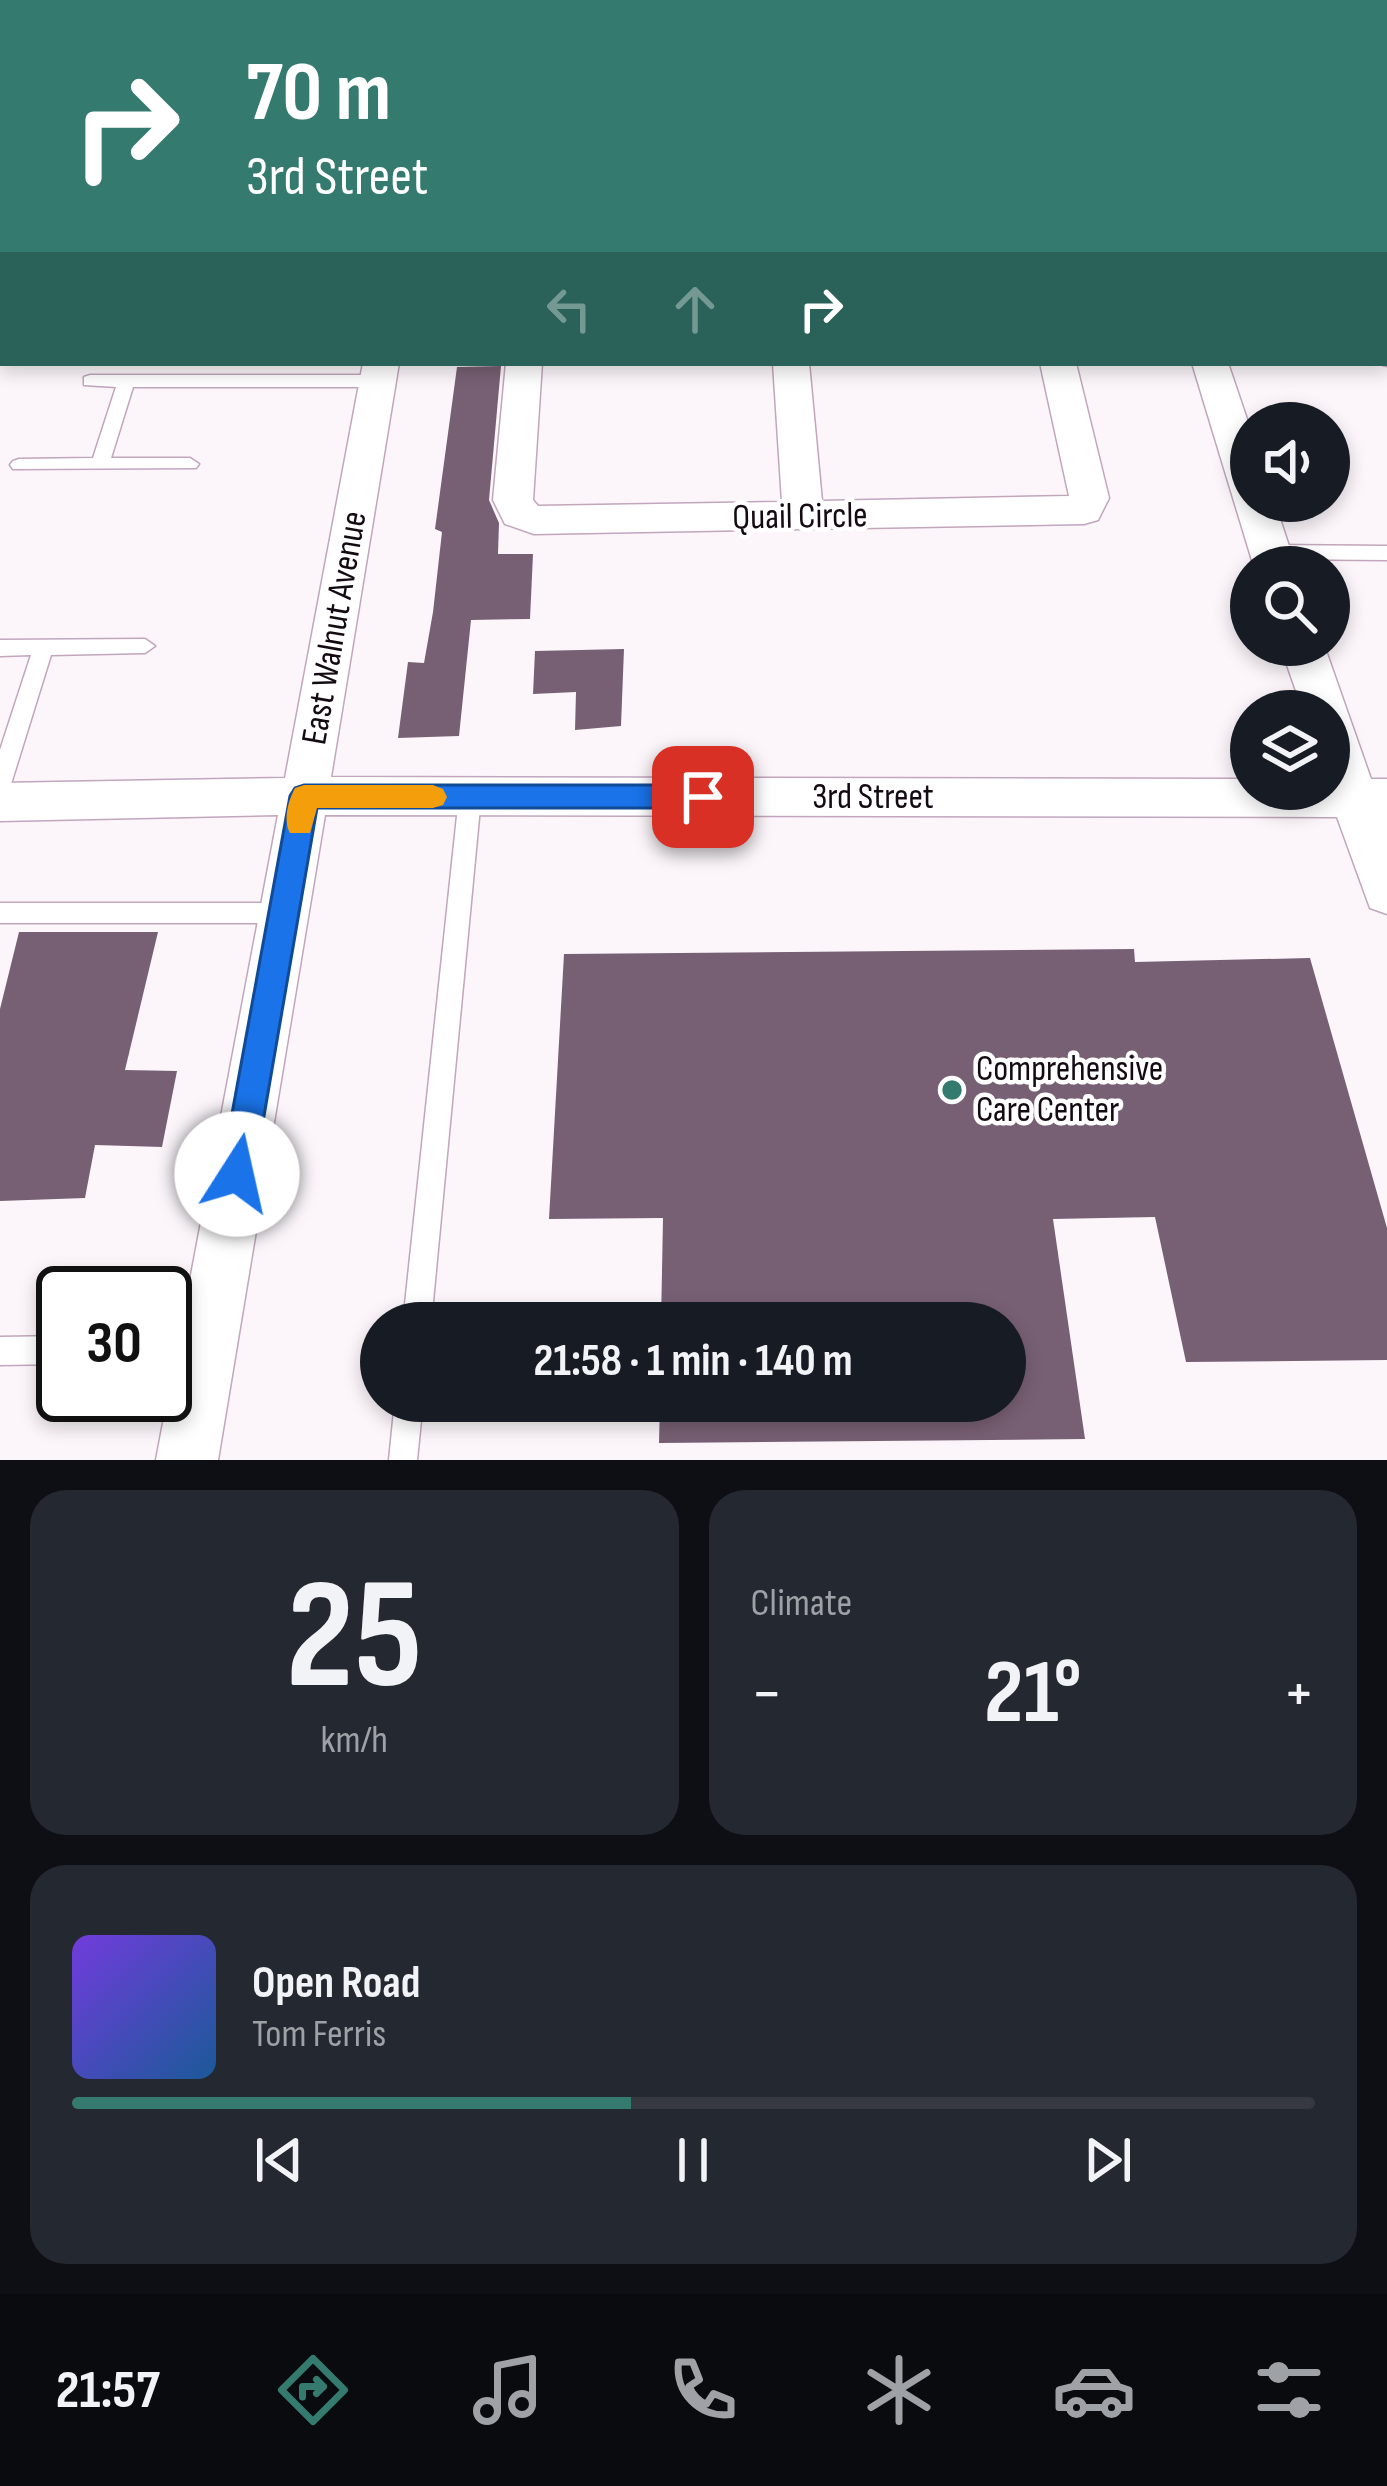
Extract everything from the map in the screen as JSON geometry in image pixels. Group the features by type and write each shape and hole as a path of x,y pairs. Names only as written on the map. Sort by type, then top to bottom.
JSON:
{"street":[{"name":"Quail Circle","path":"524,366 513,500 519,514 534,520 1084,510 1089,498 1059,366"},
{"path":"791,366 803,517"},
{"path":"1211,366 1230,425"},
{"name":"East Walnut Avenue","path":"192,1322 284,913 380,372"},
{"path":"1350,760 1371,797 1387,894"},
{"name":"3rd Street","path":"0,802 304,796 1371,797"},
{"name":"East Walnut Avenue","path":"187,1422 187,1460"}],"lane":[{"path":"90,381 380,372"},
{"path":"100,464 126,381"},
{"path":"19,466 190,464"},
{"path":"1350,555 1387,553"},
{"path":"0,648 145,646"},
{"path":"0,784 43,648"},
{"path":"418,1302 470,797"},
{"path":"2,918 284,913"},
{"path":"0,1351 36,1350"},
{"path":"403,1460 407,1422"}],"building":[{"path":"501,366 489,500 499,523 498,554 533,554 530,619 471,620 459,736 398,738 408,662 424,663 433,612 442,532 435,529 457,367"},
{"path":"624,649 621,726 575,730 576,692 533,694 535,651"},
{"path":"19,932 158,932 125,1070 177,1071 162,1147 95,1145 85,1198 0,1201 0,1009"},
{"name":"Comprehensive Care Center","path":"1134,949 1135,962 1310,958 1387,1228 1387,1360 1186,1362 1155,1217 1053,1219 1085,1439 659,1443 660,1422 1026,1422 1026,1302 661,1302 663,1218 549,1219 564,954"}],"slow traffic":[{"path":"300,824 304,796 433,797"}],"place":[{"name":"Comprehensive Care Center","path":"952,1090"}],"route":[{"path":"237,1174 304,796 703,797"}]}
